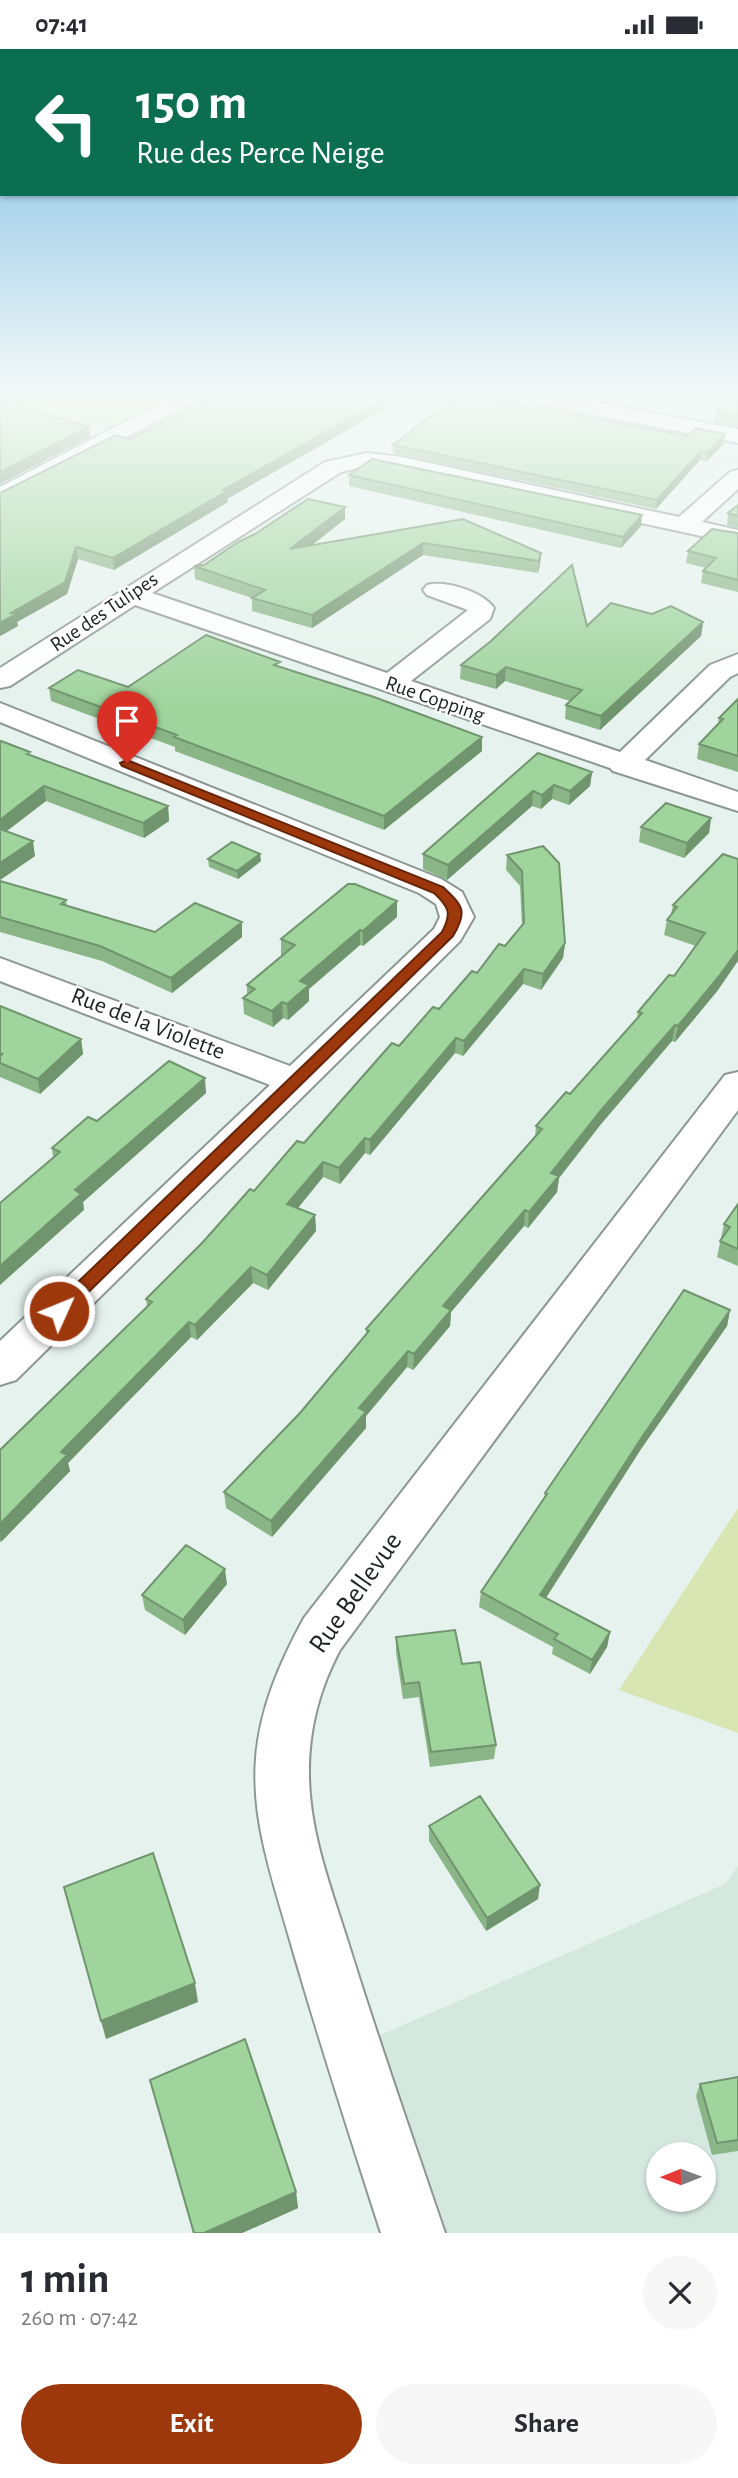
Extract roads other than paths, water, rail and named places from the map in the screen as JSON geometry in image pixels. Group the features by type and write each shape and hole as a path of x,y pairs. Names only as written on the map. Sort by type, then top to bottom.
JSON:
{"street":[{"name":"Rue des Tulipes","path":"0,680 179,562 280,500"},
{"name":"Rue des Tulipes","path":"567,500 683,526"},
{"path":"683,526 712,500"},
{"path":"683,526 738,537"},
{"path":"390,684 481,613 481,608 476,603 436,590"},
{"name":"Rue Copping","path":"132,595 623,765 738,802"},
{"path":"623,765 720,671 738,662"},
{"path":"0,712 430,886 450,899 457,916 448,933 0,1368"},
{"name":"Rue de la Violette","path":"0,969 295,1081"},
{"name":"Rue Bellevue","path":"413,2233 332,1989 287,1830 282,1777 283,1751 292,1701 310,1655 322,1634 738,1084"}]}
